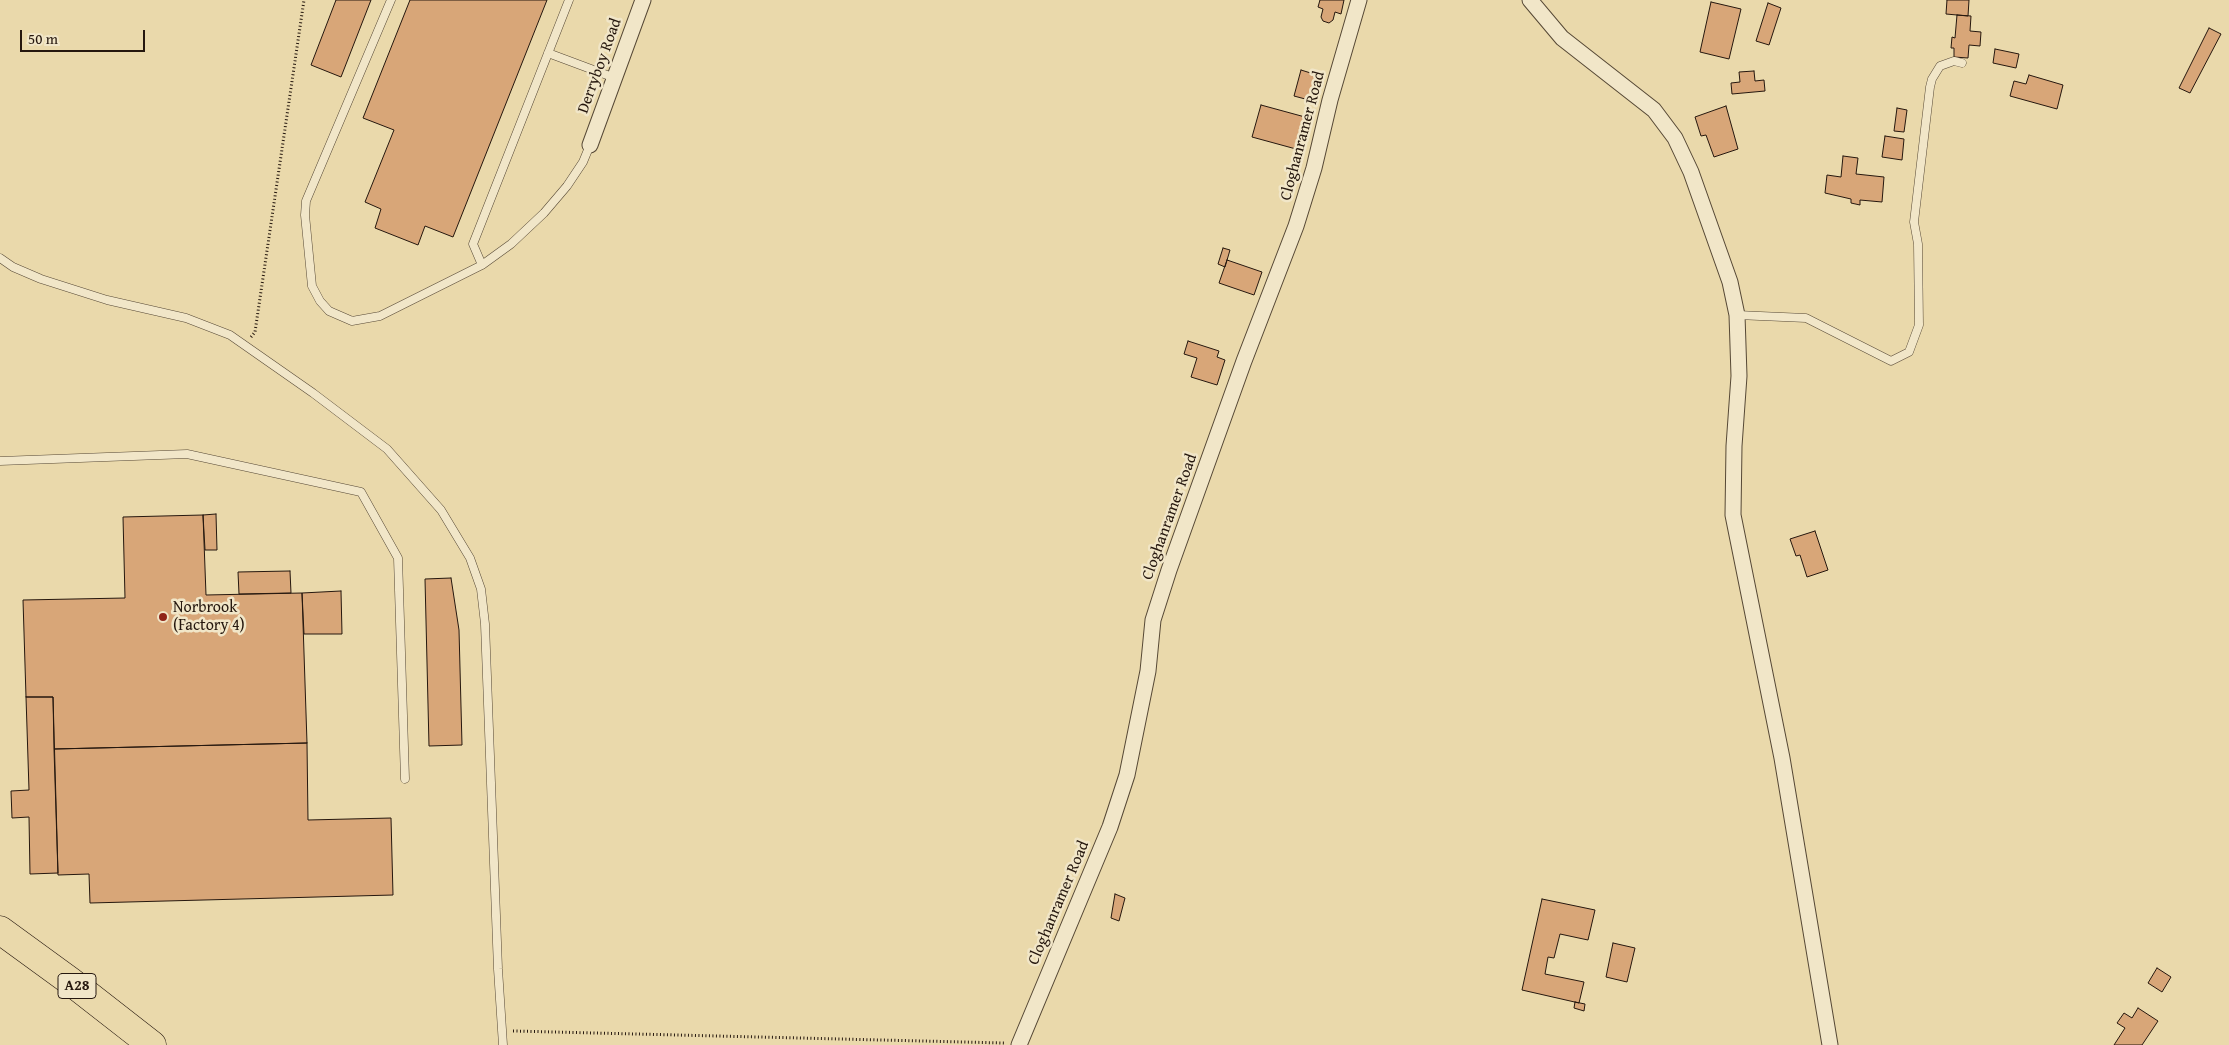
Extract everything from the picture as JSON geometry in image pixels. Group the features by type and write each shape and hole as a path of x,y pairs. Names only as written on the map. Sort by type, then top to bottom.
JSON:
{"highway":[{"name":"A28","path":"0,930 63,975 152,1045"}],"street":[{"name":"Derryboy Road","path":"590,145 643,0"},
{"name":"Cloghanramer Road","path":"1019,1044 1110,827 1124,784 1146,680 1156,612 1244,360 1296,226 1314,168 1330,100 1359,0"},
{"path":"1530,0 1562,38 1654,110 1675,138 1691,172 1730,282 1737,315 1739,376 1734,446 1733,515 1782,758 1830,1045"}],"lane":[{"path":"391,0 306,201 305,215 312,286 328,311 352,321 380,316 482,265 511,244 544,213 567,186 583,162 590,145"},
{"path":"482,265 473,244 569,0"},
{"path":"548,53 615,78"},
{"path":"1737,315 1806,318 1891,361 1909,352 1919,325 1918,244 1914,222 1930,87 1932,79 1940,66 1954,61 1962,63"},
{"path":"0,258 13,267 41,280 107,300 186,318 230,335 314,393 387,449 441,510 473,566 481,589 485,624 498,969 503,1045"},
{"path":"0,461 187,454 361,492 398,558 405,779"}],"path":[{"path":"246,346 255,332 304,0"},
{"path":"502,1031 1019,1044"}],"building":[{"path":"336,0 371,0 341,77 311,65"},
{"path":"410,0 547,0 453,237 425,226 418,245 375,228 381,209 365,202 394,130 363,118"},
{"path":"1320,0 1344,0 1341,14 1335,12 1333,20 1329,23 1323,21 1321,17 1323,9 1318,7"},
{"path":"1947,0 1969,0 1968,16 1946,14"},
{"path":"1711,2 1741,9 1729,59 1700,52"},
{"path":"1768,3 1781,8 1769,45 1756,41"},
{"path":"1957,15 1971,16 1970,31 1981,32 1980,46 1969,45 1968,58 1954,57 1954,48 1951,48 1952,37 1955,38"},
{"path":"2209,28 2221,34 2190,93 2179,88"},
{"path":"1995,49 2019,54 2016,68 1993,63"},
{"path":"1301,70 1317,75 1309,100 1294,96"},
{"path":"1754,71 1755,81 1764,80 1765,91 1732,94 1731,83 1740,82 1739,72"},
{"path":"2029,75 2063,85 2057,109 2010,96 2014,81 2026,84"},
{"path":"1261,105 1305,117 1296,149 1252,137"},
{"path":"1726,106 1738,149 1714,157 1706,135 1701,136 1695,117"},
{"path":"1897,108 1907,110 1904,132 1894,131"},
{"path":"1885,136 1904,139 1902,160 1882,157"},
{"path":"1843,156 1858,158 1856,174 1884,177 1882,202 1860,200 1860,205 1851,203 1851,199 1825,193 1827,175 1841,177"},
{"path":"1223,248 1230,250 1225,267 1218,264"},
{"path":"1227,260 1262,272 1254,295 1219,283"},
{"path":"1188,341 1219,351 1217,357 1225,360 1217,385 1191,377 1197,358 1184,354"},
{"path":"216,514 217,550 205,550 203,515"},
{"name":"Norbrook (Factory 4)","path":"203,515 206,595 302,593 307,743 54,749 53,697 26,697 23,600 125,598 123,517"},
{"path":"1815,531 1828,570 1807,577 1800,555 1796,556 1790,539"},
{"path":"290,571 291,593 239,594 238,572"},
{"path":"451,578 459,630 462,745 429,746 425,579"},
{"path":"341,591 342,634 304,634 302,593"},
{"path":"26,697 53,697 58,873 30,874 29,817 12,818 11,791 29,790"},
{"path":"307,743 308,820 391,818 393,895 90,903 89,874 58,875 54,749"},
{"path":"1115,894 1125,898 1119,921 1111,918"},
{"path":"1542,899 1595,910 1588,940 1560,934 1554,958 1548,957 1545,974 1584,982 1579,1003 1522,990"},
{"path":"1613,943 1635,948 1627,982 1606,977"},
{"path":"2157,968 2171,977 2162,992 2148,983"},
{"path":"1575,1002 1585,1004 1584,1011 1574,1008"},
{"path":"2138,1008 2158,1021 2142,1045 2114,1045 2125,1028 2117,1023 2124,1013 2132,1018"}],"place":[{"name":"Norbrook (Factory 4)","path":"163,617"}]}
